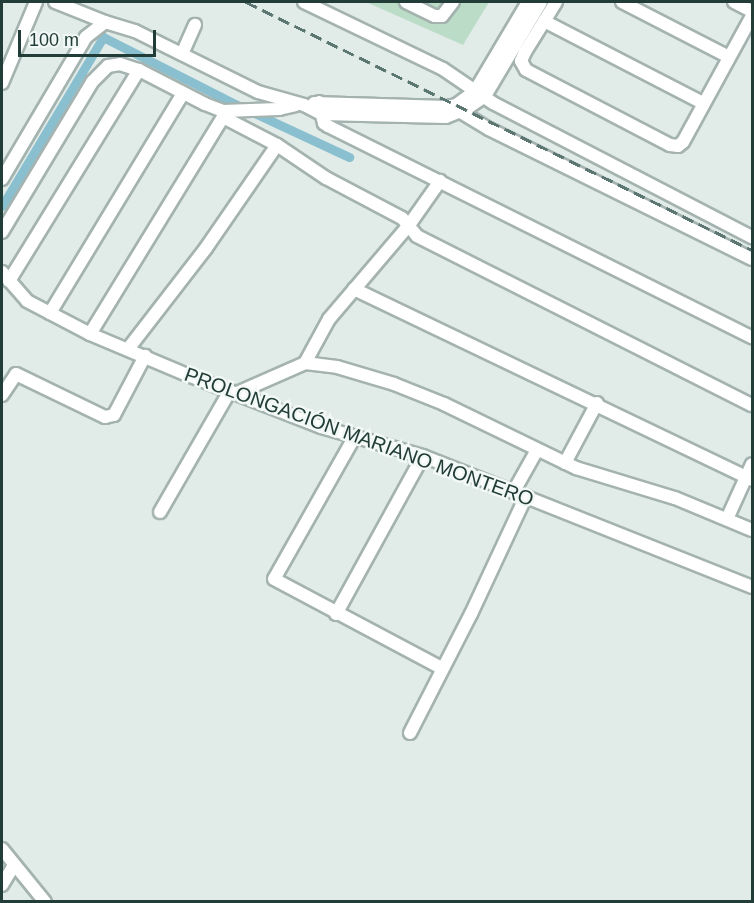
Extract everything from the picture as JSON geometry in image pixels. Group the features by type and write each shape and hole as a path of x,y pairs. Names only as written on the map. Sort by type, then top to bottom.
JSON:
{"street":[{"path":"2,83 36,2"},
{"path":"55,2 135,31 258,92 301,105 446,117 480,93 541,2"},
{"path":"304,2 443,69 480,93 753,237"},
{"path":"406,2 435,16 442,16 453,2"},
{"path":"480,93 528,2"},
{"path":"556,2 521,61 526,70 670,145 678,146 683,142 753,13 734,2"},
{"path":"622,2 729,57"},
{"path":"544,21 703,103"},
{"path":"2,179 86,37 105,22"},
{"path":"182,54 195,25"},
{"path":"2,232 100,71 108,66 120,64 139,69 227,113 326,178 402,218 417,236 753,405"},
{"path":"5,277 139,69"},
{"path":"50,313 183,93"},
{"path":"227,113 279,110 301,105"},
{"path":"320,108 328,126 753,337"},
{"path":"455,109 753,259"},
{"path":"90,334 227,113"},
{"path":"128,348 206,248 277,145"},
{"path":"305,363 329,319 409,225 440,182"},
{"name":"PROLONGACIÓN MARIANO MONTERO","path":"5,277 27,301 90,334 321,427 423,456 520,493 753,587"},
{"path":"354,289 597,403 749,478"},
{"path":"2,395 16,374 105,417 114,416 145,356"},
{"path":"160,512 234,392 305,363 337,367 394,384 444,404 565,463 605,478 675,498 753,530"},
{"path":"565,463 597,403"},
{"path":"355,436 274,579 336,614 444,669"},
{"path":"410,733 444,669 537,450"},
{"path":"336,614 423,456"},
{"path":"727,519 749,478 753,464"},
{"path":"2,849 45,902"},
{"path":"2,885 14,865"}],"green space":[{"path":"366,2 489,2 463,45"}],"waterway":[{"path":"2,206 103,37 235,104 349,157"}],"railway":[{"path":"246,2 752,250"}]}
